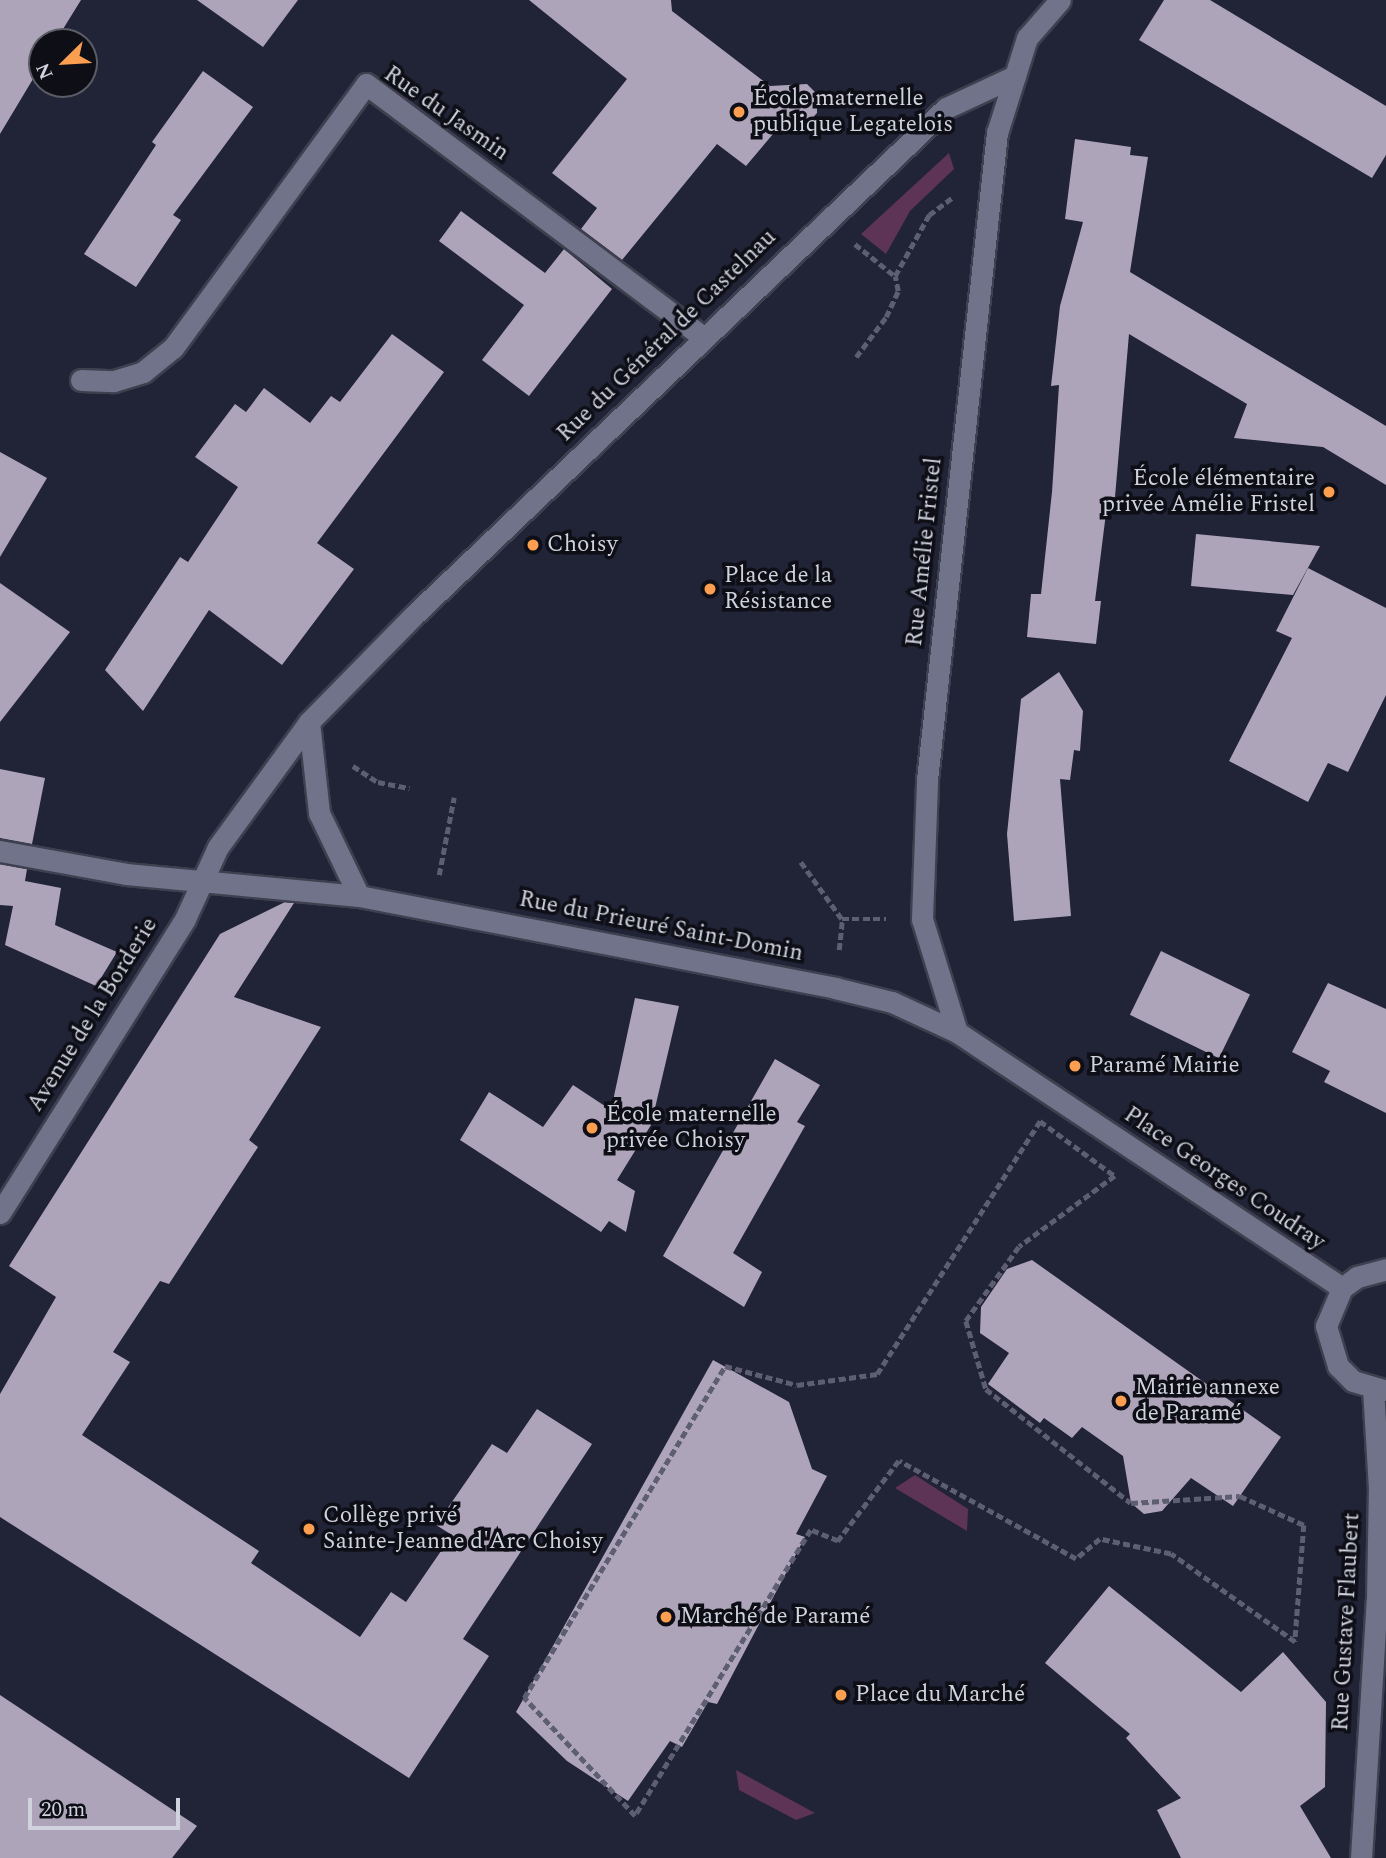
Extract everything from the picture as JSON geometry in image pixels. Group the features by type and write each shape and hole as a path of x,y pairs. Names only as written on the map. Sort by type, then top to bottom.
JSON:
{"street":[{"path":"1015,76 1027,38 1060,0"},
{"name":"Rue Amélie Fristel","path":"957,1032 922,919 927,780 989,190 997,133 1015,76"},
{"name":"Rue du Général de Castelnau","path":"204,878 218,847 309,722 569,466 825,220 946,108 1015,76"},
{"name":"Rue du Jasmin","path":"81,380 114,381 144,372 173,348 366,84 703,337"},
{"path":"309,722 319,813 359,895"},
{"name":"Rue du Prieuré Saint-Domin","path":"0,850 126,874 204,878 359,895 835,988 892,1002 957,1032 1078,1113"},
{"name":"Avenue de la Borderie","path":"0,1213 185,919 204,878"},
{"name":"Place Georges Coudray","path":"1078,1113 1342,1288"},
{"path":"1379,1390 1353,1381 1329,1347 1329,1316 1342,1288 1357,1277 1386,1269"},
{"name":"Rue Gustave Flaubert","path":"1361,1858 1381,1600 1379,1390"}],"path":[{"path":"895,276 929,215 946,198 989,190"},
{"path":"825,220 895,276 898,291 886,317 856,357"},
{"path":"309,722 360,774 409,788"},
{"path":"433,910 454,797"},
{"path":"801,862 842,919 835,988"},
{"path":"842,919 922,919"},
{"path":"1040,1121 1115,1176 1019,1247 966,1321 986,1389 1131,1503 1240,1496 1304,1525 1295,1642 1171,1555 1100,1539 1076,1559 899,1461 838,1541 811,1530 635,1816 524,1698 725,1366 797,1385 877,1374 1040,1121"}],"shaded area":[{"path":"949,153 954,169 910,211 886,254 861,234"},
{"path":"915,1475 968,1509 967,1531 895,1488"},
{"path":"736,1770 815,1813 796,1820 739,1790"}],"building":[{"path":"0,0 81,0 64,28 28,28 28,87 0,134"},
{"path":"197,0 298,0 263,47"},
{"path":"529,0 671,0 672,11 770,86 807,84 817,94 817,113 806,125 773,134 746,166 717,144 622,260 581,229 597,208 552,173 627,79"},
{"path":"1164,0 1210,0 1386,106 1386,155 1372,178 1139,40"},
{"path":"203,71 253,107 173,215 181,220 136,287 84,254 156,145 152,142"},
{"path":"1075,139 1131,147 1130,155 1148,157 1130,272 1386,426 1386,485 1323,447 1234,438 1247,404 1129,334 1115,497 1108,497 1095,601 1101,601 1096,644 1027,637 1031,594 1041,594 1052,492 1059,385 1051,386 1060,306 1083,222 1065,219"},
{"path":"461,211 545,273 564,249 612,289 529,396 482,360 524,305 439,241"},
{"path":"392,334 444,372 317,543 354,569 282,665 209,610 143,711 105,670 180,557 188,562 238,487 195,457 235,404 246,412 264,388 310,423 331,396 340,402"},
{"path":"0,452 47,478 0,557"},
{"path":"1196,534 1320,546 1293,595 1191,586"},
{"path":"1308,568 1386,608 1386,695 1348,772 1328,763 1308,802 1229,761 1292,638 1276,631"},
{"path":"0,583 70,632 0,722"},
{"path":"1059,672 1083,711 1080,751 1074,750 1070,780 1060,779 1071,916 1014,921 1007,834 1021,699"},
{"path":"0,769 45,778 32,844 0,838"},
{"path":"0,864 27,869 25,881 61,888 55,925 117,952 96,986 5,945 13,906 0,905"},
{"path":"285,902 294,903 234,997 321,1027 249,1140 258,1147 169,1284 160,1281 113,1352 130,1362 82,1435 259,1551 251,1563 360,1637 391,1592 406,1602 452,1535 436,1525 492,1444 507,1453 537,1409 592,1444 463,1639 489,1656 409,1778 0,1517 0,1394 56,1297 9,1266 220,934"},
{"path":"1161,951 1250,994 1219,1058 1130,1015"},
{"path":"1328,983 1386,1009 1386,1113 1324,1082 1330,1071 1292,1052"},
{"path":"635,998 679,1006 651,1125 617,1180 635,1191 626,1232 609,1221 601,1232 460,1140 489,1092 543,1127 573,1085 611,1110"},
{"path":"775,1059 820,1085 797,1122 805,1126 733,1253 762,1272 744,1307 663,1256"},
{"name":"Mairie annexe de Paramé","path":"1032,1260 1281,1437 1233,1506 1191,1478 1162,1511 1144,1514 1131,1503 1123,1456 1082,1427 1072,1438 1044,1418 1040,1423 988,1384 1009,1353 980,1333 981,1307 1007,1269"},
{"name":"Marché de Paramé","path":"713,1360 789,1402 812,1469 827,1476 796,1534 805,1537 717,1704 708,1702 682,1747 670,1741 628,1801 567,1761 516,1712"},
{"path":"1109,1586 1241,1692 1283,1652 1326,1702 1325,1787 1300,1806 1331,1858 1181,1858 1157,1810 1181,1798 1126,1738 1130,1734 1045,1663"},
{"path":"0,1695 197,1826 172,1858 0,1858"}],"place":[{"name":"École maternelle publique Legatelois","path":"739,112"},
{"name":"École élémentaire privée Amélie Fristel","path":"1329,492"},
{"name":"Choisy","path":"533,545"},
{"name":"Place de la Résistance","path":"710,589"},
{"name":"Paramé Mairie","path":"1075,1066"},
{"name":"École maternelle privée Choisy","path":"592,1128"},
{"name":"Mairie annexe de Paramé","path":"1121,1401"},
{"name":"Collège privé Sainte-Jeanne d'Arc Choisy","path":"309,1529"},
{"name":"Marché de Paramé","path":"666,1617"},
{"name":"Place du Marché","path":"841,1695"}]}
